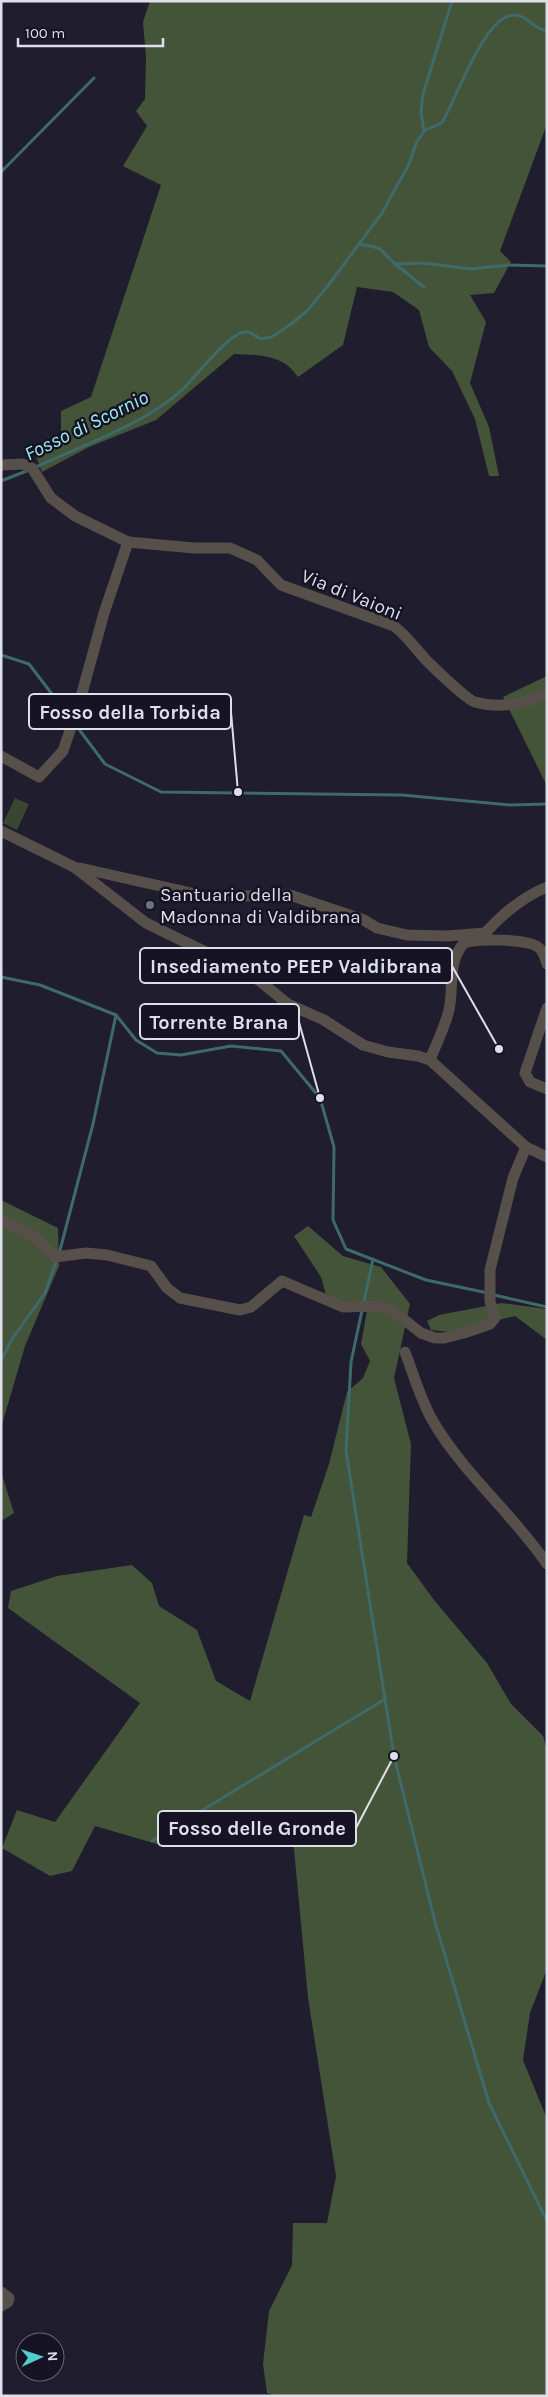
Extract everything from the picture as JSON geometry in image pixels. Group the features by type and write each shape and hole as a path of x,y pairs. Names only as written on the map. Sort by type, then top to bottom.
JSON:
{"street":[{"name":"Via di Vaioni","path":"1,465 23,464 32,468 51,498 75,516 128,542 194,548 230,548 257,560 280,585 394,626 406,635 426,660 474,702 505,705 532,701 547,693"},
{"path":"1,756 39,777 63,751 79,704 104,613 128,542"},
{"path":"1,831 74,867 146,923 251,974 288,1004 324,1020 364,1045 388,1052 418,1056 430,1060 526,1147 547,1157"},
{"path":"74,867 210,897 290,895 364,920 377,928 407,935 482,937 532,944 541,950 547,964"},
{"path":"430,1060 448,1012 450,982 456,955 464,943 482,937 513,908 534,892 547,887"},
{"path":"547,1008 525,1073 530,1082 547,1089"},
{"path":"1,1220 35,1237 55,1257 86,1253 151,1266 167,1288 180,1298 240,1310 251,1307 282,1281 343,1307 378,1306 392,1310 421,1333 444,1338 490,1324 495,1318 490,1300 490,1270 512,1178 526,1147"},
{"path":"405,1352 433,1422 483,1489 528,1536 547,1564"},
{"path":"1,2292 9,2298 8,2302 1,2306"}],"green space":[{"path":"150,1 547,1 547,124 500,251 511,262 494,293 470,295 486,322 470,383 489,427 499,476 489,476 475,419 452,371 429,347 419,310 393,292 357,287 343,345 298,377 285,364 270,357 234,354 156,420 89,447 42,472 36,456 61,440 61,411 91,397 161,185 123,166 147,126 136,111 145,99 146,57 143,22"},
{"path":"547,672 547,786 503,697 545,677"},
{"path":"15,798 29,804 17,830 3,823"},
{"path":"1,1200 58,1228 59,1266 25,1346 1,1428"},
{"path":"308,1226 343,1256 381,1267 410,1304 394,1378 411,1444 407,1563 434,1600 487,1663 511,1704 543,1736 547,1750 547,1969 530,2013 523,2060 547,2119 547,2396 276,2396 267,2393 263,2364 269,2311 292,2265 293,2223 327,2223 336,2176 308,1998 292,1828 164,1846 95,1826 72,1871 50,1876 2,1848 17,1810 55,1822 140,1703 8,1608 11,1591 57,1576 132,1565 152,1583 159,1606 197,1630 216,1681 250,1701 304,1515 311,1517 329,1464 347,1392 363,1378 370,1361 361,1344 367,1311 326,1295 321,1277 294,1236"},
{"path":"502,1303 547,1309 547,1340 515,1316 450,1332 431,1330 427,1321 439,1315"},
{"path":"1,1472 14,1513 1,1521"}],"waterway":[{"name":"Fosso di Scornio","path":"34,468 132,424 168,402 183,389 224,345 241,333 248,332 261,339 272,337 307,311 382,213 409,164 417,141 424,132 421,112 423,94 452,1"},
{"path":"424,131 443,121 472,60 492,29 502,19 518,15 538,28 547,31"},
{"path":"1,172 94,78"},
{"path":"359,244 379,248 395,264 424,287"},
{"path":"395,264 423,263 471,269 508,265 547,266"},
{"name":"Fosso di Scornio","path":"1,481 29,470"},
{"path":"1,655 29,664 71,719"},
{"path":"75,724 105,764 161,792 402,795 511,805 547,804"},
{"path":"1,977 40,985 116,1015 136,1040 157,1053 181,1055 231,1046 281,1051 320,1098 334,1147 333,1220 346,1249 426,1280 488,1293"},
{"path":"59,1254 93,1124 116,1015"},
{"path":"1,1361 12,1339 45,1293 57,1259"},
{"path":"373,1259 351,1362 346,1451 394,1756 435,1922 489,2103 547,2221"},
{"path":"494,1295 547,1307"},
{"path":"152,1841 385,1699"}],"place":[{"name":"Fosso della Torbida","path":"238,792"},
{"name":"Santuario della Madonna di Valdibrana","path":"150,905"},
{"name":"Insediamento PEEP Valdibrana","path":"499,1049"},
{"name":"Torrente Brana","path":"320,1098"},
{"name":"Fosso delle Gronde","path":"394,1756"}]}
